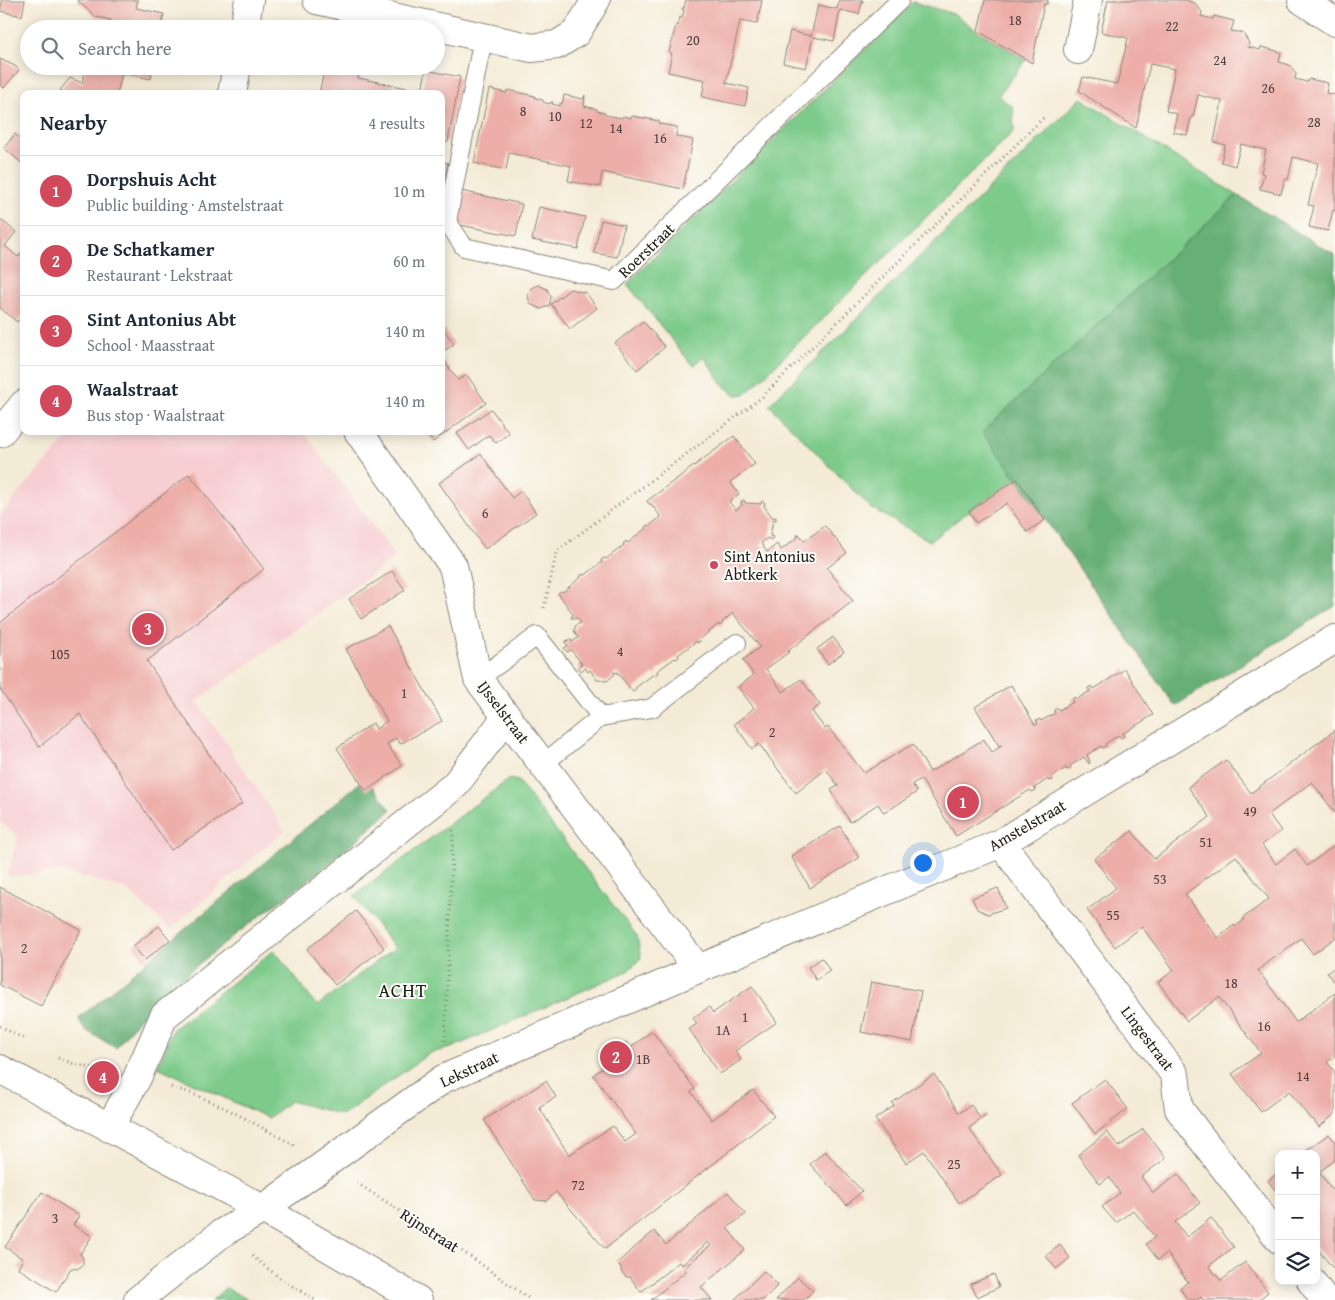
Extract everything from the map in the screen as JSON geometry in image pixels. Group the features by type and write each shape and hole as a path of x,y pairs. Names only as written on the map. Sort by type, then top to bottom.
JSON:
{"street":[{"path":"246,20 249,0"},
{"path":"317,0 404,20"},
{"path":"445,29 532,48 557,45 576,33 596,0"},
{"path":"1078,50 1088,0"},
{"path":"1302,0 1335,22"},
{"path":"233,90 235,75"},
{"name":"IJsselstraat","path":"361,435 453,566 478,679 698,970"},
{"name":"Amstelstraat","path":"698,970 1000,843 1335,639"},
{"path":"110,1128 136,1078 164,1016 455,784 507,716"},
{"name":"Lingestraat","path":"1000,843 1175,1075 1179,1109 1275,1234"},
{"name":"Lekstraat","path":"138,1300 222,1233 263,1209 444,1079 698,970"},
{"path":"0,1069 263,1209 418,1300"},
{"path":"1314,1285 1325,1300"}],"lane":[{"name":"Roerstraat","path":"483,38 447,221 464,246 614,281 900,0"},
{"path":"478,679 537,636 600,717"},
{"path":"543,764 600,717 652,708 737,643"}],"path":[{"path":"537,636 557,550 761,398 1045,116"},
{"path":"444,1079 455,784"},
{"path":"0,1026 31,1044"},
{"name":"Rijnstraat","path":"54,1057 74,1064 136,1078 196,1095 327,1163 470,1257 531,1300"},
{"path":"222,1233 281,1279 315,1300"}],"shaded area":[{"path":"70,435 306,435 396,557 197,701 285,830 170,929 126,889 61,871 7,877 18,836 0,822 0,515"}],"green space":[{"path":"913,2 954,14 1026,60 998,96 1013,107 1014,131 746,394 736,395 724,386 704,357 693,366 627,284"},
{"path":"1081,98 1237,195 983,432 1017,479 969,511 930,541 871,508 769,405"},
{"path":"1237,195 1335,255 1335,606 1175,706 1017,479 982,432"},
{"path":"364,779 368,780 391,810 327,866 194,968 143,1013 116,1048 87,1031 81,1025 79,1018"},
{"path":"509,779 518,781 637,936 641,958 628,971 451,1048 430,1053 343,1115 290,1101 268,1118 158,1067 173,1029 274,950 317,1006 395,948 354,896"},
{"path":"226,1288 249,1300 212,1300"}],"building":[{"path":"2,0 25,0 22,16 0,11"},
{"path":"77,0 138,0 136,8 164,14 163,20 111,20 96,17"},
{"path":"686,0 762,0 757,24 740,21 726,83 749,88 745,106 702,97 705,80 668,72 672,53 669,53 676,25 678,26 680,17 682,18 684,10 682,8 684,8"},
{"path":"839,0 863,0 859,14 840,10 834,41 813,37 806,68 783,63 790,31 811,36 818,5 837,9"},
{"path":"985,0 1048,0 1047,4 1044,4 1032,63 978,31"},
{"path":"1108,0 1185,0 1195,3 1202,12 1201,16 1213,19 1214,16 1234,21 1231,31 1243,33 1249,43 1248,47 1260,50 1261,47 1281,52 1279,62 1290,65 1296,74 1295,79 1307,82 1309,79 1328,83 1326,93 1335,95 1335,211 1333,210 1328,231 1309,227 1314,206 1308,205 1318,163 1293,157 1288,180 1285,179 1281,194 1260,189 1264,174 1261,173 1266,150 1241,144 1235,166 1221,162 1225,145 1214,142 1222,101 1198,95 1187,135 1173,132 1177,114 1166,111 1175,69 1150,64 1136,128 1079,91 1083,77 1117,84 1128,38 1101,32"},
{"path":"0,59 19,70 4,88 0,85"},
{"path":"445,74 460,77 448,142 445,142 445,90 422,90 425,75"},
{"path":"84,75 122,75 118,90 60,90 70,78 82,83"},
{"path":"132,75 152,75 151,79"},
{"path":"323,75 359,75 358,78 417,90 320,90"},
{"path":"489,89 507,93 507,90 535,96 535,98 543,100 543,102 550,104 553,102 552,104 560,106 564,95 583,99 585,95 584,106 597,109 597,111 605,113 605,115 622,118 623,116 631,118 632,116 659,121 659,124 677,127 676,136 693,140 683,189 602,172 600,187 568,181 571,166 509,153 506,170 474,163"},
{"path":"15,134 20,138 20,162 4,148"},
{"path":"445,162 448,163 445,176"},
{"path":"461,191 522,204 516,236 460,225 456,218"},
{"path":"539,207 585,217 578,249 532,240"},
{"path":"0,219 16,232 5,246 18,257 20,255 20,319 17,322 0,308"},
{"path":"601,220 624,225 617,257 594,253"},
{"path":"538,285 547,289 551,297 549,306 541,309 530,304 528,296 531,288"},
{"path":"570,289 586,293 597,308 570,329 551,304"},
{"path":"643,321 665,347 637,370 615,343"},
{"path":"445,331 454,344 445,350"},
{"path":"445,362 458,380 467,375 486,403 445,433"},
{"path":"491,409 509,433 496,443 489,435 469,450 457,433"},
{"path":"428,435 443,435 433,442"},
{"path":"734,436 755,464 730,482 739,494 729,502 736,510 742,505 741,502 744,500 745,503 761,504 762,501 773,518 776,517 776,520 773,520 770,536 773,537 771,540 768,538 761,543 767,552 777,544 781,550 798,537 797,535 799,534 804,541 825,526 847,553 827,568 853,601 766,669 783,692 801,679 820,705 812,711 825,729 828,727 864,773 913,744 930,772 984,739 992,752 1002,746 999,746 975,707 1011,685 1035,725 1038,724 1036,721 1040,719 1041,721 1055,713 1054,710 1057,708 1059,710 1073,702 1072,699 1075,697 1077,699 1090,691 1088,688 1092,686 1094,689 1125,669 1153,715 1122,734 1124,736 1121,738 1119,735 1105,744 1106,746 1102,748 1101,746 1087,755 1089,764 1084,757 1070,766 1071,768 1067,770 1066,768 1051,777 1053,780 1049,781 1048,779 1034,788 1036,790 1032,792 1030,790 956,836 921,779 912,784 917,792 884,813 878,804 850,822 831,790 838,786 826,769 796,793 759,744 752,749 734,724 754,708 738,687 754,675 743,660 760,647 733,613 720,626 719,624 700,639 698,643 697,641 678,655 679,657 657,671 658,673 635,688 636,690 633,692 617,672 614,672 614,675 607,681 597,680 590,670 588,672 585,668 581,671 578,667 582,664 571,650 567,652 564,648 568,646 565,642 570,639 572,642 579,637 574,630 576,625 581,623 577,618 571,618 573,614 558,593 563,592 580,576 583,574 584,576 602,562 601,560 606,559 624,545 626,541 628,543 645,527 661,517 647,501"},
{"path":"481,454 512,498 521,491 536,513 485,549 439,483"},
{"path":"189,474 264,569 147,661 242,804 171,850 80,714 39,747 0,689 0,623"},
{"path":"1017,479 1045,520 1027,532 1007,503 976,523 969,511"},
{"path":"392,571 405,590 361,619 349,599"},
{"path":"388,626 442,721 400,744 396,738 387,744 402,766 366,791 337,748 373,723 376,729 387,721 346,649"},
{"path":"833,637 844,652 828,664 817,649"},
{"path":"1335,730 1335,813 1312,782 1269,814 1281,831 1262,845 1276,864 1295,849 1307,866 1335,845 1335,938 1313,954 1301,938 1258,970 1296,1022 1335,993 1335,1056 1327,1062 1335,1072 1335,1114 1319,1127 1313,1119 1311,1120 1289,1091 1261,1112 1232,1074 1261,1053 1219,997 1187,1021 1158,982 1174,970 1142,927 1115,947 1087,910 1116,888 1094,859 1132,831 1154,859 1210,817 1188,787 1226,760 1251,793","holes":["1236,856 1269,899 1243,918 1244,920 1235,927 1234,925 1218,938 1185,894"]},
{"path":"840,826 859,858 810,888 791,856"},
{"path":"0,887 81,930 41,1006 0,985"},
{"path":"998,888 1006,908 988,914 977,909 972,898"},
{"path":"356,911 384,948 335,985 307,949"},
{"path":"159,926 170,940 145,960 133,946"},
{"path":"822,958 830,971 816,980 808,967"},
{"path":"1335,967 1335,983 1327,973"},
{"path":"871,982 921,991 912,1042 861,1032"},
{"path":"752,986 777,1022 735,1051 741,1060 720,1074 689,1029 697,1024 693,1018 709,1007 713,1013"},
{"path":"652,1031 695,1089 691,1092 712,1120 753,1090 774,1116 605,1249 556,1192 546,1201 535,1200 484,1120 546,1081 556,1097 539,1107 569,1155 613,1126 625,1142 636,1134 593,1075 616,1058 612,1053 626,1042 630,1048"},
{"path":"934,1074 959,1113 971,1105 980,1118 985,1114 986,1116 969,1128 1002,1175 959,1203 924,1151 906,1163 875,1119 894,1106 892,1103"},
{"path":"1105,1079 1128,1109 1095,1134 1072,1103"},
{"path":"1143,1129 1166,1158 1141,1177 1153,1193 1178,1174 1200,1203 1175,1222 1187,1237 1211,1218 1234,1247 1209,1266 1221,1281 1245,1262 1268,1292 1258,1300 1203,1300 1201,1297 1197,1300 1188,1300 1180,1288 1188,1282 1167,1253 1158,1260 1146,1244 1155,1237 1133,1210 1116,1223 1102,1207 1120,1193 1109,1177 1100,1184 1078,1155 1107,1132 1119,1147"},
{"path":"1329,1134 1335,1142 1335,1160 1320,1171 1320,1150 1307,1150"},
{"path":"825,1151 862,1191 847,1205 810,1164"},
{"path":"1320,1173 1335,1194 1335,1271 1320,1252"},
{"path":"1275,1175 1275,1190 1268,1181"},
{"path":"42,1192 79,1216 73,1225 92,1236 80,1254 83,1258 83,1265 77,1269 71,1268 56,1292 18,1268 23,1259 5,1247"},
{"path":"728,1192 746,1214 727,1228 745,1250 701,1287 712,1300 651,1300 686,1271 684,1268 711,1245 708,1242 682,1265 679,1262 641,1292 630,1277 626,1277 621,1271 621,1267 617,1263 654,1231 666,1245"},
{"path":"1060,1245 1070,1258 1056,1269 1046,1256"},
{"path":"764,1271 778,1285 763,1300 734,1300"},
{"path":"994,1274 999,1287 977,1297 971,1284"},
{"path":"798,1277 813,1291 804,1300 776,1300"}],"place":[{"name":"Sint Antonius Abtkerk","path":"714,565"},
{"name":"Sint Antonius Abt","path":"148,629"},
{"name":"Dorpshuis Acht","path":"963,802"},
{"name":"De Schatkamer","path":"616,1057"},
{"name":"Waalstraat","path":"103,1077"}],"district":[{"name":"ACHT","path":"403,990"}]}
